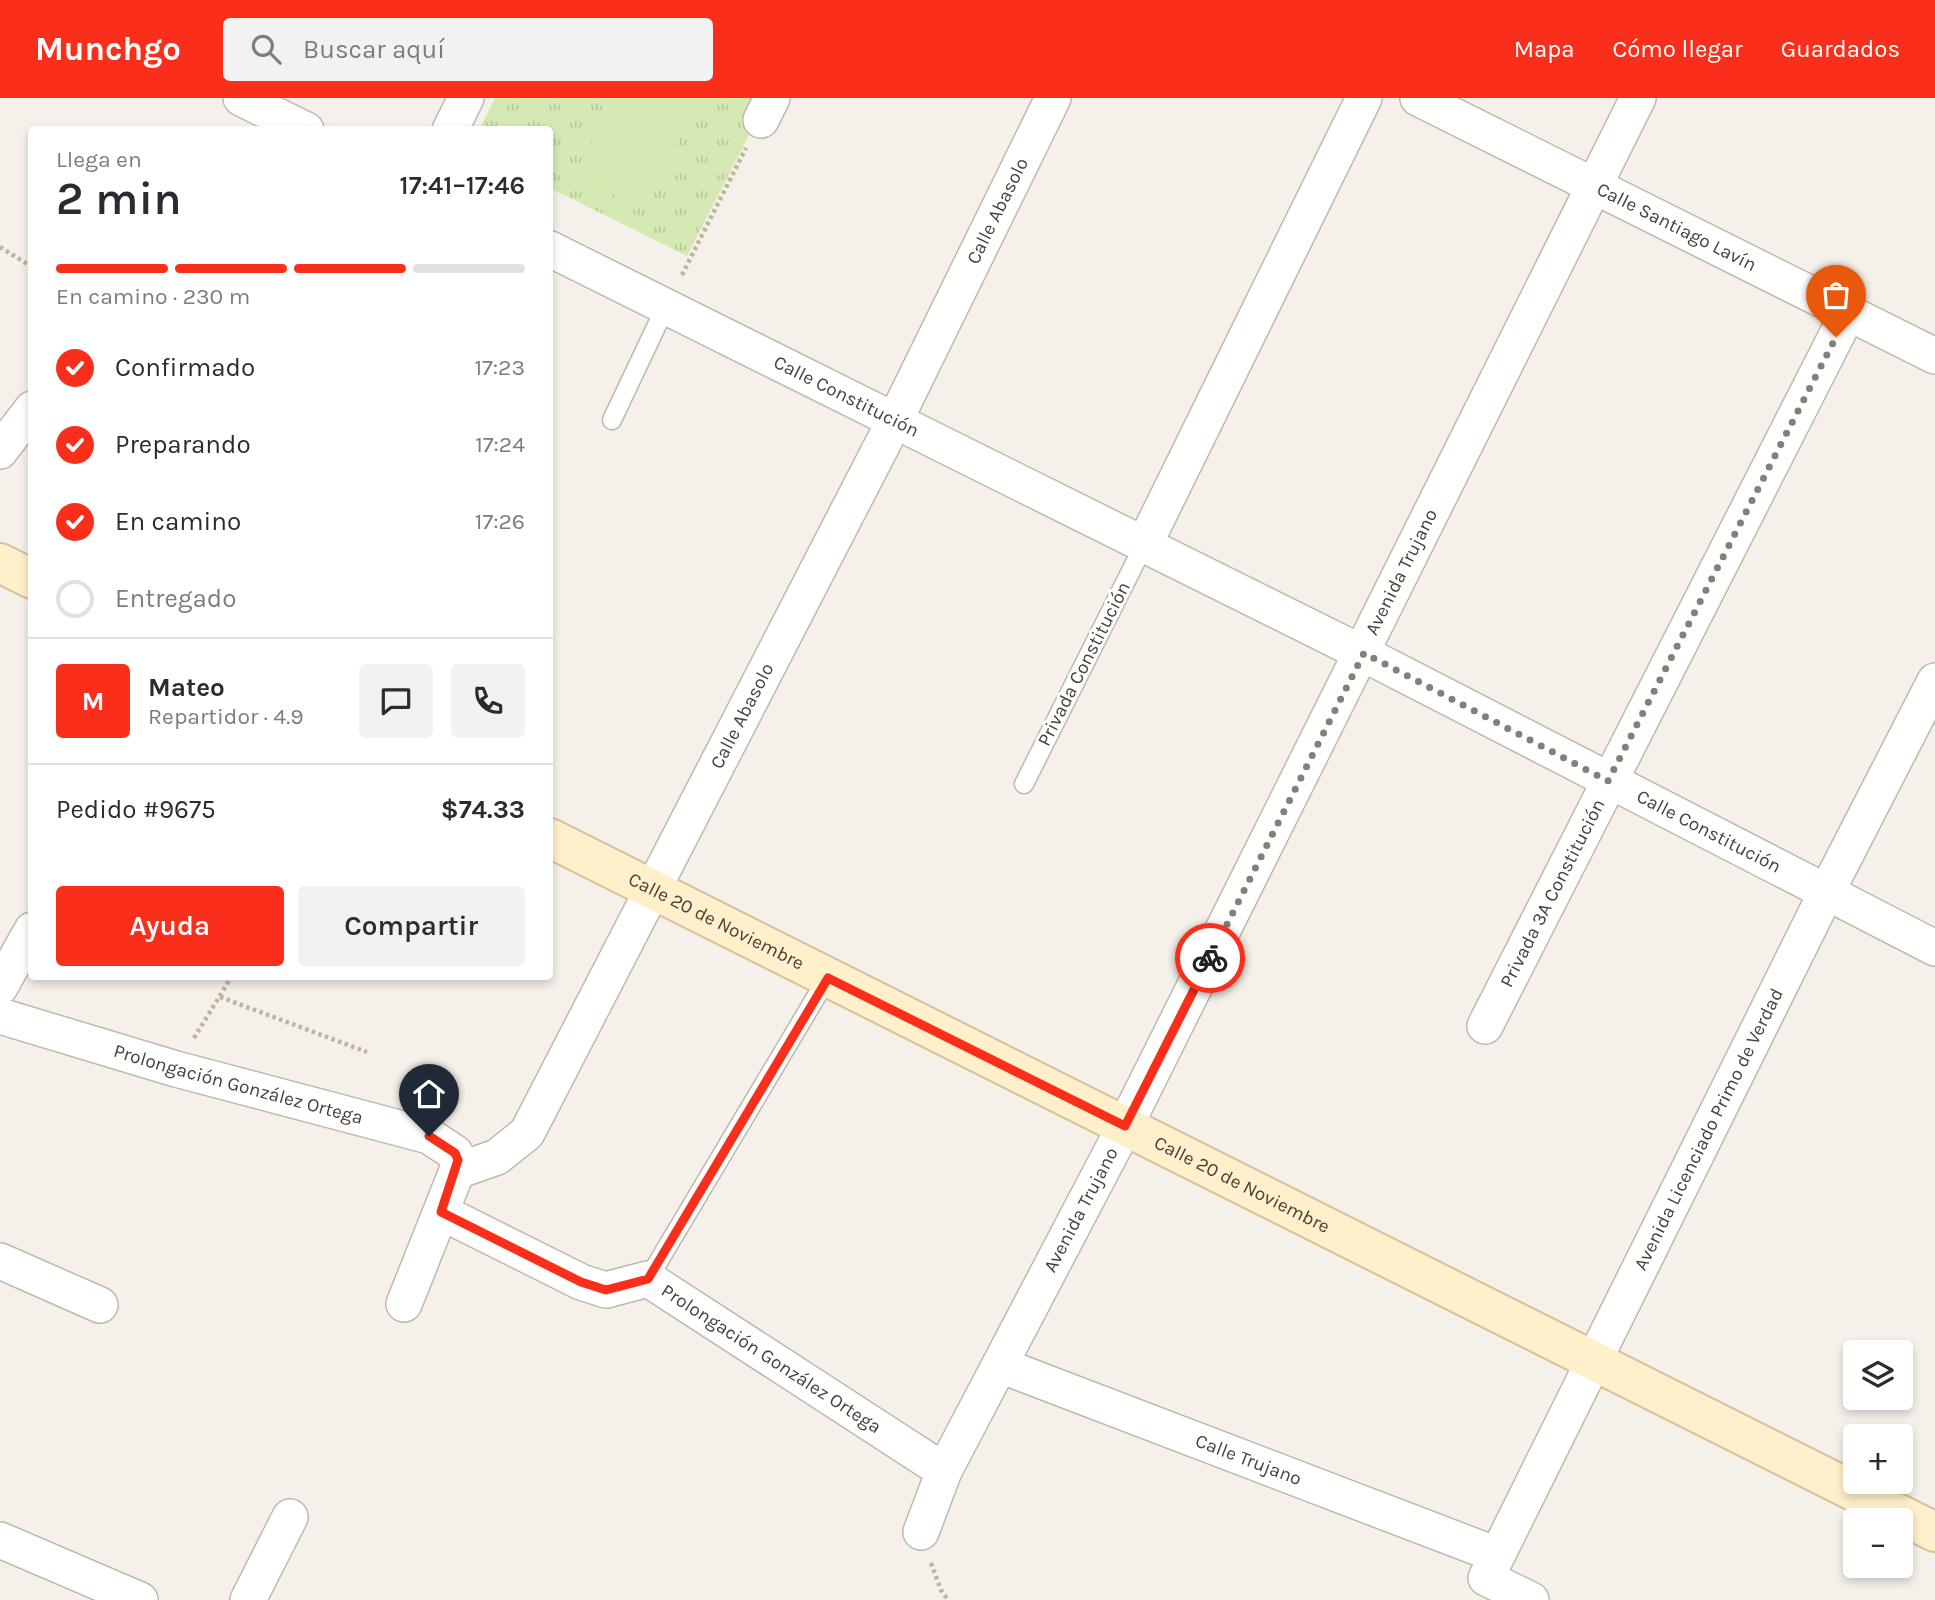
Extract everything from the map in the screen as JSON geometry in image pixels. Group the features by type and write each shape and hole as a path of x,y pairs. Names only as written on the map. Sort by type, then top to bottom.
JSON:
{"main road":[{"path":"0,563 28,577"},
{"name":"Calle 20 de Noviembre","path":"553,840 1935,1532"}],"street":[{"path":"241,98 298,126"},
{"path":"452,126 466,98"},
{"name":"Calle Abasolo","path":"457,1171 497,1157 527,1133 895,420 1053,98"},
{"path":"1144,545 1364,98"},
{"name":"Calle Santiago Lavín","path":"1419,98 1594,183 1935,356"},
{"name":"Avenida Trujano","path":"921,1532 944,1471 1125,1126 1364,653 1637,98"},
{"name":"Calle Constitución","path":"553,250 1364,653 1935,948"},
{"name":"Privada 3A Constitución","path":"1485,1026 1848,313"},
{"path":"0,451 28,414"},
{"name":"Avenida Licenciado Primo de Verdad","path":"1492,1567 1826,893 1935,681"},
{"path":"0,987 28,937"},
{"name":"Prolongación González Ortega","path":"0,1017 176,1069 429,1136 455,1153 458,1160 457,1171"},
{"path":"404,1304 457,1171"},
{"name":"Prolongación González Ortega","path":"441,1212 581,1282 606,1290 648,1279 944,1471"},
{"path":"0,1261 100,1305"},
{"name":"Calle Trujano","path":"1000,1365 1492,1567 1531,1600"},
{"path":"248,1600 290,1517"},
{"path":"0,1540 140,1600"}],"lane":[{"path":"612,421 666,306"},
{"name":"Privada Constitución","path":"1024,783 1144,545"},
{"path":"648,1279 828,978"}],"path":[{"path":"666,306 766,109"},
{"path":"0,247 28,264"},
{"path":"176,1069 230,980"},
{"path":"220,997 367,1052"}],"green space":[{"path":"495,98 768,98 687,256 553,189 553,126 481,126"},
{"path":"613,98 699,98 645,210 576,176"}],"way so far":[{"path":"1210,958 1364,653 1608,781 1836,337"}],"route":[{"path":"429,1136 455,1153 458,1160 457,1171 441,1212 581,1282 606,1290 648,1279 828,978 1125,1126 1210,958"}]}
